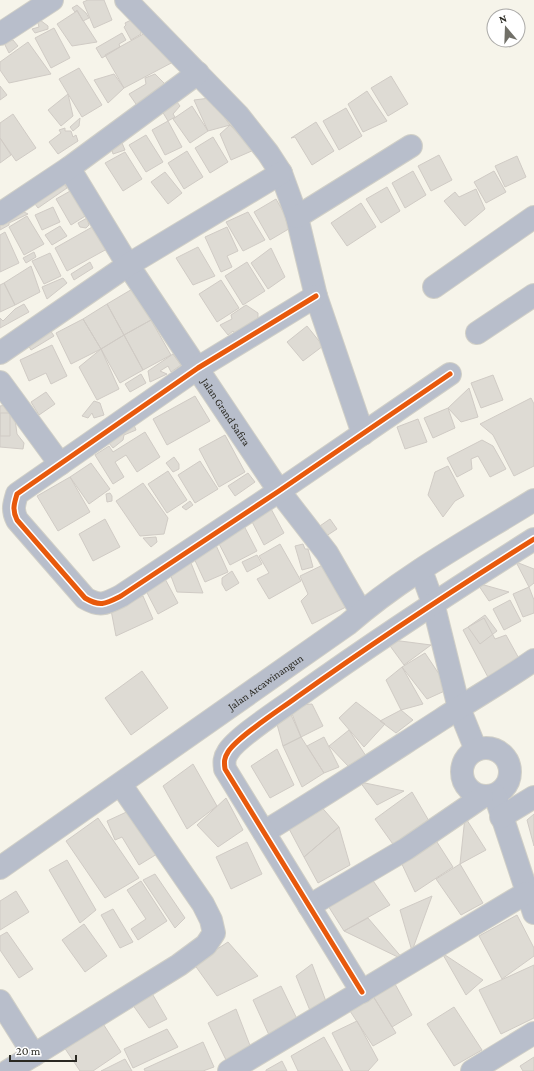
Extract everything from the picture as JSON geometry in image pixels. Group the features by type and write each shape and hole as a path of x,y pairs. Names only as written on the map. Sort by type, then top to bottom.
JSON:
{"street":[{"path":"0,34 52,0"},
{"path":"126,0 238,115 268,152 281,173 297,217 316,296 363,434"},
{"path":"0,214 69,168 198,73"},
{"path":"297,217 411,146"},
{"name":"Jalan Grand Safira","path":"69,168 128,264 279,492 327,553 361,612"},
{"path":"0,353 128,264 281,173"},
{"path":"434,287 534,217"},
{"path":"477,333 534,295"},
{"path":"316,296 198,368 17,494 13,505 13,513 17,520 84,598 96,604 108,603 121,596 279,492 450,374"},
{"path":"0,382 60,464"},
{"name":"Jalan Arcawinangun","path":"0,868 121,785 199,727 348,624 361,612 421,570 534,500"},
{"path":"362,992 225,769 223,761 228,751 240,739 288,703 433,603 534,539"},
{"path":"421,570 433,603 459,708 476,750"},
{"path":"264,832 317,800 459,708 484,694 534,660"},
{"path":"229,1071 362,992 530,903 502,817 488,796 473,794 463,780 462,769 464,761 469,754 476,750 493,749 500,752 509,763 510,777 506,787 488,796 406,849 309,906"},
{"path":"8,1071 179,965 206,945 214,933 211,920 203,904 121,785"},
{"path":"502,817 534,797"},
{"path":"0,1001 34,1055"},
{"path":"472,1071 534,1033"}],"building":[{"path":"88,0 104,0 112,20 94,28 83,2"},
{"path":"77,5 89,18 83,21 77,10 75,12 72,8"},
{"path":"77,11 97,42 72,46 57,24"},
{"path":"139,16 141,34 131,40 124,27 126,25 125,23"},
{"path":"40,20 48,26 48,29 35,33 32,29 39,27 38,23"},
{"path":"54,28 70,58 51,68 35,38"},
{"path":"147,32 175,61 124,88 105,55"},
{"path":"122,33 126,40 119,44 120,47 102,58 96,48"},
{"path":"13,40 18,46 9,53 4,43"},
{"path":"28,42 51,74 9,83 0,70 0,62"},
{"path":"79,68 102,105 82,117 59,79"},
{"path":"114,74 124,88 108,103 94,80"},
{"path":"155,74 164,83 166,90 138,107 129,94 146,84 145,78"},
{"path":"391,76 408,104 388,116 371,88"},
{"path":"0,86 7,95 0,100"},
{"path":"367,91 387,121 363,132 348,104"},
{"path":"68,94 73,116 61,126 48,110"},
{"path":"210,98 230,125 208,131 194,100"},
{"path":"177,102 180,106 173,114 175,117 168,121 162,111"},
{"path":"192,106 208,131 190,143 173,119"},
{"path":"346,108 362,136 339,150 323,121"},
{"path":"13,114 36,148 16,161 0,138 0,123"},
{"path":"80,118 79,126 73,131 70,127"},
{"path":"168,121 182,147 165,155 152,130"},
{"path":"316,122 334,151 312,165 295,137 291,138"},
{"path":"230,125 254,150 231,160 220,134"},
{"path":"65,128 65,131 71,131 73,137 76,135 78,141 58,154 49,142 61,133 59,130"},
{"path":"146,135 163,162 146,172 129,145"},
{"path":"213,137 228,162 210,173 195,148"},
{"path":"0,138 11,155 0,163"},
{"path":"122,143 125,150 113,154 111,146"},
{"path":"187,151 203,177 184,189 168,163"},
{"path":"125,152 142,179 123,191 105,163"},
{"path":"439,155 452,180 431,191 418,166"},
{"path":"517,156 526,177 505,187 495,166"},
{"path":"413,171 426,195 405,208 392,183"},
{"path":"494,171 506,192 486,203 474,182"},
{"path":"165,172 182,193 168,204 151,182"},
{"path":"61,179 67,188 38,208 32,200"},
{"path":"387,187 400,211 381,223 366,199"},
{"path":"476,189 485,209 465,226 444,201 455,192 459,197"},
{"path":"72,190 87,215 71,225 56,199"},
{"path":"276,199 292,227 270,240 254,212"},
{"path":"361,203 376,227 347,246 331,223"},
{"path":"53,207 60,222 42,230 35,215"},
{"path":"24,212 28,214 9,223 9,225 0,230 0,217 16,216"},
{"path":"248,212 265,240 243,251 226,222"},
{"path":"27,216 44,244 24,255 9,227"},
{"path":"87,218 89,225 86,228 80,227 78,223"},
{"path":"60,226 67,236 52,245 45,235"},
{"path":"94,226 107,249 67,271 55,248"},
{"path":"227,227 238,251 227,256 232,267 221,272 205,237"},
{"path":"5,232 19,263 0,272 0,235"},
{"path":"198,247 215,276 193,285 176,258"},
{"path":"271,248 285,277 268,289 251,263"},
{"path":"34,252 36,257 26,263 23,258"},
{"path":"50,253 61,276 44,284 32,261"},
{"path":"90,262 93,268 74,280 71,274"},
{"path":"247,262 265,291 243,305 225,276"},
{"path":"31,266 40,292 15,305 4,283"},
{"path":"63,278 67,283 47,299 42,287"},
{"path":"221,280 239,308 217,322 199,294"},
{"path":"4,283 15,305 0,312 0,285"},
{"path":"134,288 151,320 124,335 107,304"},
{"path":"24,304 29,312 0,328 0,318 3,321 15,309"},
{"path":"107,304 124,335 101,349 83,319"},
{"path":"246,305 258,313 258,319 236,335 233,331 228,335 220,325 232,319 231,315"},
{"path":"83,319 101,349 71,364 56,333"},
{"path":"151,320 171,355 143,370 124,335"},
{"path":"307,326 323,346 303,361 287,342"},
{"path":"48,327 54,336 31,350 26,341"},
{"path":"124,335 143,370 120,383 101,349"},
{"path":"52,345 67,376 51,384 46,373 29,381 20,360"},
{"path":"101,349 119,389 97,400 79,367"},
{"path":"173,354 181,365 171,372 168,366 160,371 167,374 150,382 148,371"},
{"path":"141,374 146,383 130,392 125,384"},
{"path":"493,375 503,400 481,408 471,383"},
{"path":"469,388 478,417 461,422 448,408"},
{"path":"46,392 55,404 39,415 31,402"},
{"path":"195,396 210,421 167,445 153,419"},
{"path":"531,398 534,404 534,466 514,476 493,435 480,424"},
{"path":"94,401 100,403 104,415 94,418 92,413 88,418 82,416"},
{"path":"13,404 17,434 24,443 23,449 0,447 0,406"},
{"path":"448,408 455,428 433,438 424,418"},
{"path":"0,413 10,413 10,436 0,436"},
{"path":"418,419 427,442 405,449 397,427"},
{"path":"134,425 136,430 124,435 123,440 113,448 108,442"},
{"path":"145,432 160,457 137,472 126,455 115,462 124,477 113,484 95,455 109,446 113,452"},
{"path":"225,435 245,472 219,487 199,449"},
{"path":"482,440 493,446 506,469 490,477 478,456 471,459 472,469 457,477 447,458"},
{"path":"174,457 179,464 179,469 173,472 166,463"},
{"path":"200,461 218,489 195,503 178,475"},
{"path":"91,463 110,489 89,504 70,477"},
{"path":"448,466 464,496 455,501 443,517 428,495 435,472"},
{"path":"168,471 187,500 167,513 148,484"},
{"path":"248,473 255,482 235,496 228,486"},
{"path":"70,477 90,512 58,531 37,496"},
{"path":"143,483 168,518 164,534 140,536 116,501"},
{"path":"110,493 112,496 112,501 107,502 106,494"},
{"path":"190,501 193,505 186,510 182,507"},
{"path":"269,505 284,533 264,545 249,516"},
{"path":"105,519 120,547 93,561 79,534"},
{"path":"330,519 337,529 320,540 314,530"},
{"path":"242,522 257,551 230,565 215,536"},
{"path":"156,537 157,542 151,547 143,538"},
{"path":"215,543 228,572 205,582 192,554"},
{"path":"280,544 301,581 269,599 257,579 269,573 259,556"},
{"path":"303,544 305,549 308,549 313,567 302,570 295,546"},
{"path":"257,555 262,564 247,572 242,562"},
{"path":"516,562 534,569 534,583 529,587"},
{"path":"191,563 203,593 177,592 169,571"},
{"path":"327,563 348,606 312,624 301,601 308,594 300,576"},
{"path":"232,571 239,583 226,591 222,584 222,578"},
{"path":"164,577 178,603 158,614 144,587"},
{"path":"477,583 509,592 489,601"},
{"path":"529,587 534,600 534,613 523,617 513,594"},
{"path":"143,596 153,619 116,636 111,610"},
{"path":"510,600 521,621 504,630 493,609"},
{"path":"485,615 497,631 480,644 468,627"},
{"path":"484,618 495,639 506,635 522,664 490,681 463,630"},
{"path":"385,639 431,645 404,665"},
{"path":"425,653 449,689 427,699 402,667"},
{"path":"402,667 423,704 401,710 386,680"},
{"path":"142,671 168,708 131,735 105,698"},
{"path":"356,702 385,724 364,747 339,718"},
{"path":"312,704 323,726 301,737 289,706"},
{"path":"288,708 301,737 283,746 275,717"},
{"path":"401,710 413,720 396,733 380,721"},
{"path":"349,730 366,756 348,766 329,746"},
{"path":"301,737 324,773 302,787 283,746"},
{"path":"324,737 339,767 324,773 307,746"},
{"path":"277,749 294,785 270,798 251,766"},
{"path":"193,764 217,806 187,829 163,786"},
{"path":"360,782 404,791 377,805"},
{"path":"412,792 429,821 395,847 375,819"},
{"path":"226,798 243,830 218,847 197,825"},
{"path":"318,803 339,827 304,857 287,825"},
{"path":"133,809 157,854 139,865 122,837 115,840 107,821"},
{"path":"534,814 534,846 527,820"},
{"path":"465,817 486,850 460,864"},
{"path":"98,818 139,878 105,898 66,841"},
{"path":"339,827 350,865 318,883 304,857"},
{"path":"435,839 453,867 415,892 400,860"},
{"path":"247,842 262,874 231,889 216,857"},
{"path":"67,860 96,910 80,923 49,870"},
{"path":"460,864 483,903 461,915 436,879"},
{"path":"155,874 185,918 175,928 143,880"},
{"path":"369,875 390,905 344,931 325,901"},
{"path":"141,881 167,921 138,940 131,929 146,919 127,890"},
{"path":"16,891 29,912 0,930 0,901"},
{"path":"432,896 412,951 400,910"},
{"path":"113,909 133,942 120,948 101,915"},
{"path":"517,915 534,948 534,956 502,979 479,936"},
{"path":"368,918 404,960 344,931"},
{"path":"84,924 107,956 85,972 62,940"},
{"path":"7,932 33,969 19,978 0,950 0,936"},
{"path":"228,942 258,976 217,996 194,964"},
{"path":"442,953 483,980 466,995"},
{"path":"312,964 327,1004 311,1013 296,976"},
{"path":"534,965 534,1018 501,1034 479,990"},
{"path":"395,984 412,1015 392,1027 373,996"},
{"path":"281,986 299,1023 269,1035 253,1000"},
{"path":"150,990 167,1019 149,1028 130,1001"},
{"path":"373,996 396,1033 373,1046 350,1011"},
{"path":"454,1007 482,1050 454,1066 427,1024"},
{"path":"236,1009 251,1048 227,1062 208,1023"},
{"path":"357,1021 378,1060 368,1071 351,1071 332,1033"},
{"path":"102,1022 121,1052 93,1071 80,1071 64,1047"},
{"path":"167,1029 178,1047 133,1068 124,1049"},
{"path":"324,1037 343,1071 298,1071 291,1056"},
{"path":"203,1042 214,1067 203,1071 145,1071 144,1069"},
{"path":"534,1057 534,1071 523,1071 520,1066"},
{"path":"125,1059 132,1071 101,1071"},
{"path":"282,1061 287,1071 266,1071 266,1070"}],"cycle path":[{"path":"316,296 198,368 17,494 14,507 14,513 17,520 85,598 95,603 107,603 121,596 279,491 450,374"},
{"path":"362,992 225,769 224,762 226,756 233,746 250,731 326,677 414,616 534,539"}]}
